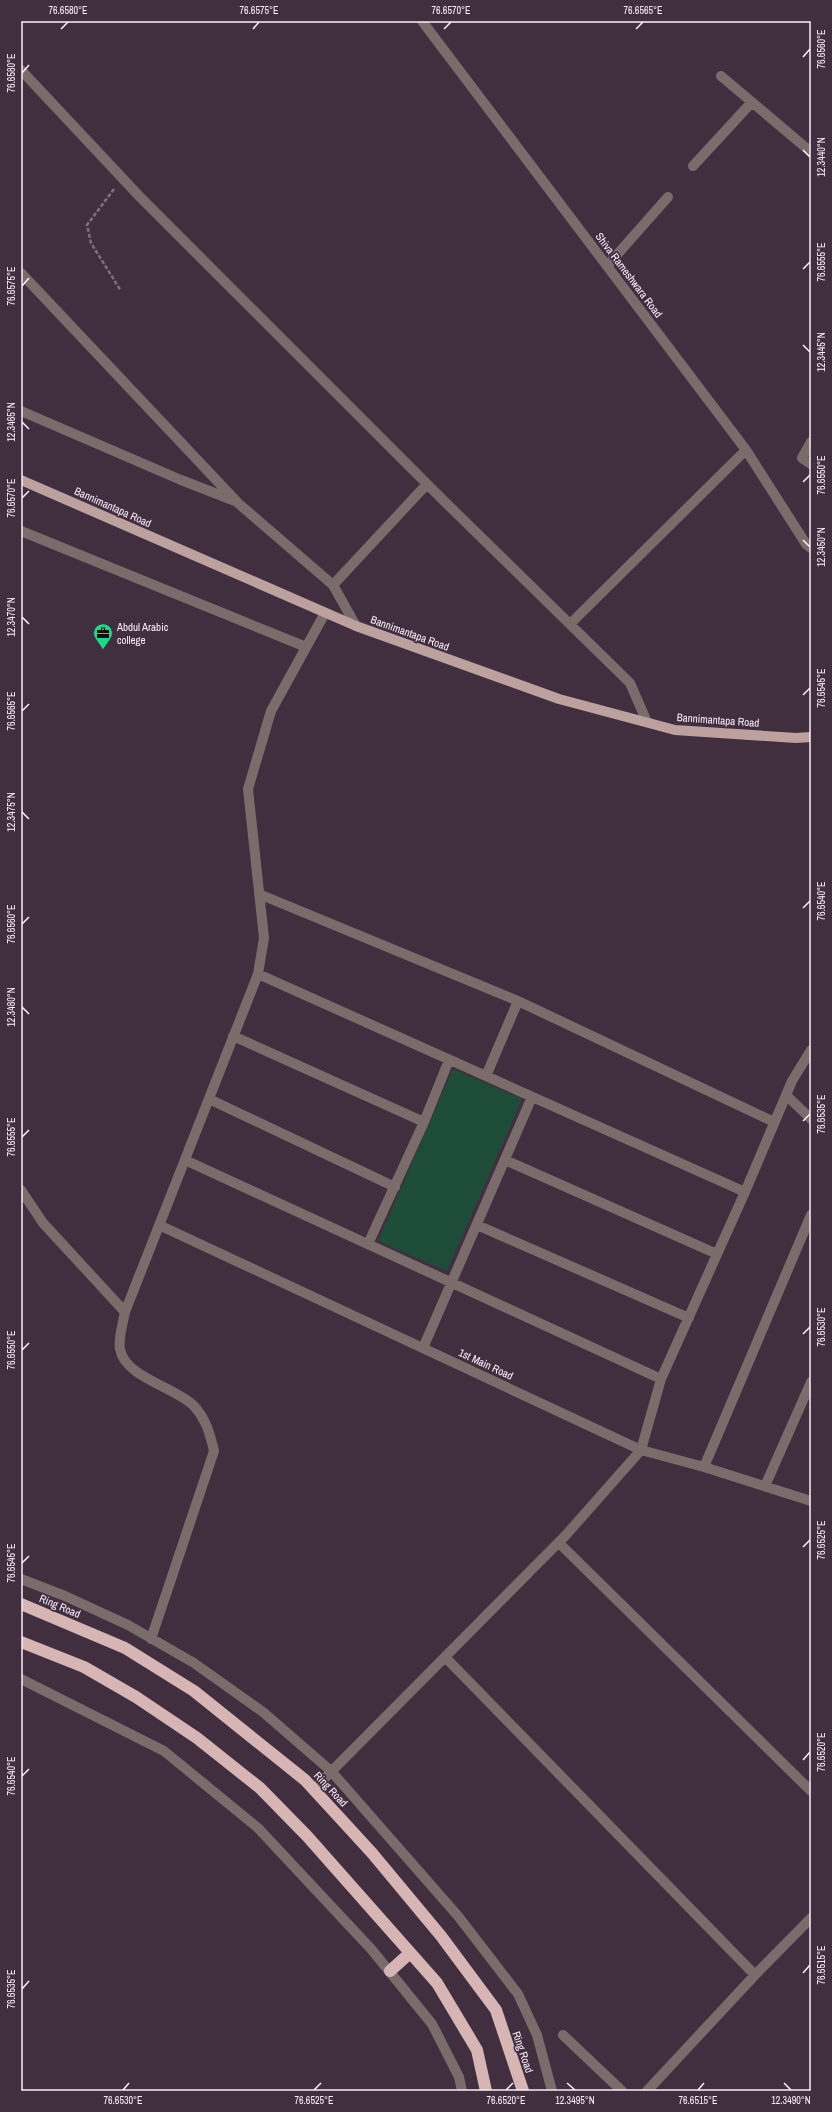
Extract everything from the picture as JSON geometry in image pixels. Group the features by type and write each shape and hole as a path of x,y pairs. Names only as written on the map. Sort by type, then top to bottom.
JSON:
{"highway":[{"name":"Ring Road","path":"21,1604 125,1648 194,1691 305,1780 372,1853 441,1936 496,2010 523,2091"},
{"path":"21,1642 84,1667 136,1696 197,1738 260,1788 307,1836 437,1983 477,2050 486,2091"},
{"path":"390,1971 410,1953"}],"main road":[{"name":"Bannimantapa Road","path":"21,480 356,626 560,699 675,730 796,738 811,737"}],"street":[{"name":"Shiva Rameshwara Road","path":"422,21 746,450 806,544 811,548"},
{"path":"21,70 123,178 427,484 630,683 647,722"},
{"path":"721,76 811,152"},
{"path":"693,166 752,102"},
{"path":"607,266 668,197"},
{"path":"21,273 238,502 333,585 356,626"},
{"path":"21,411 181,480 238,502"},
{"path":"811,442 802,458 811,464"},
{"path":"570,624 746,450"},
{"path":"333,585 427,484"},
{"path":"21,532 306,647"},
{"path":"151,1639 214,1451 204,1420 193,1405 136,1370 123,1357 119,1348 125,1312 258,974 264,938 248,789 271,711 325,613"},
{"path":"259,894 518,1001 774,1122"},
{"path":"258,974 745,1192"},
{"path":"486,1076 518,1001"},
{"path":"233,1036 424,1122"},
{"path":"314,1789 330,1771 559,1542 641,1450 661,1378 745,1192 792,1080 811,1050"},
{"path":"368,1244 424,1122 449,1060"},
{"path":"786,1094 811,1119"},
{"path":"423,1348 532,1097"},
{"path":"209,1098 395,1187"},
{"path":"185,1160 661,1378"},
{"path":"505,1160 717,1254"},
{"path":"21,1190 43,1223 125,1312"},
{"path":"704,1467 811,1215"},
{"name":"1st Main Road","path":"159,1225 641,1450 704,1467 811,1501"},
{"path":"477,1225 688,1318"},
{"path":"766,1486 811,1382"},
{"path":"559,1542 811,1791"},
{"path":"21,1579 128,1625 194,1663 263,1712 330,1771 458,1916 518,1994 537,2035 552,2091"},
{"path":"445,1657 754,1975"},
{"path":"21,1679 164,1751 258,1828 372,1950 432,2024 459,2077 462,2091"},
{"path":"647,2091 754,1975 811,1918"},
{"path":"563,2035 622,2091"}],"path":[{"path":"121,291 91,243 86,225 123,178"}],"green space":[{"path":"453,1069 522,1099 447,1271 378,1241"}],"place":[{"name":"Abdul Arabic college","path":"103,650"}]}
